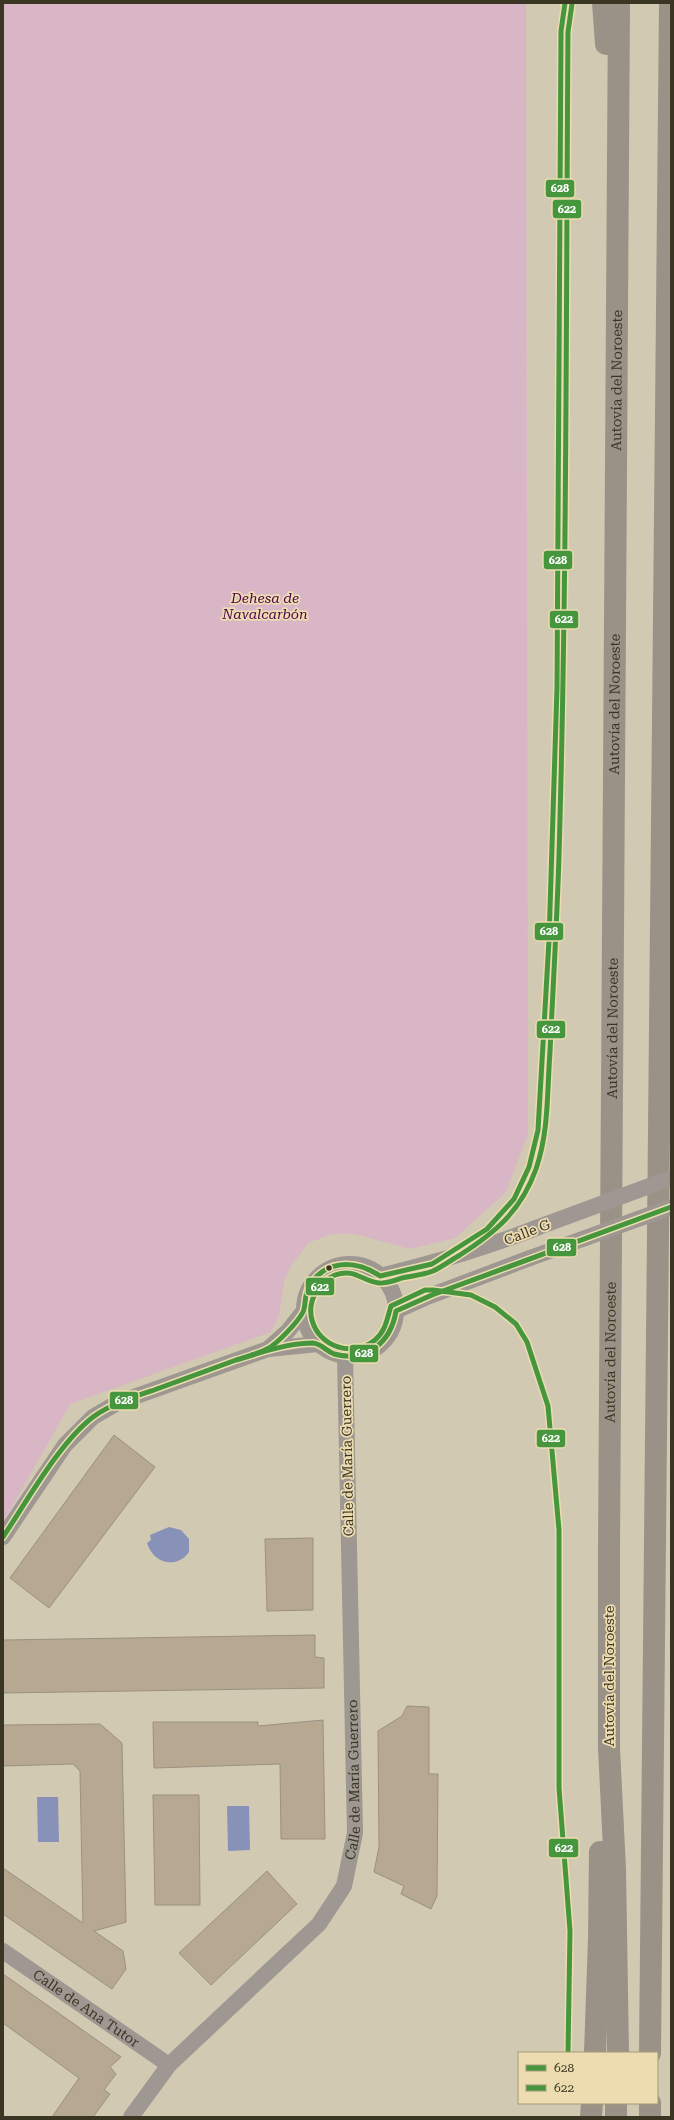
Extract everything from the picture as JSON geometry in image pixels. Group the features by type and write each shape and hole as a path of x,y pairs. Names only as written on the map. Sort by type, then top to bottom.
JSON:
{"highway":[{"path":"603,3 616,141"},
{"name":"Autovía del Noroeste","path":"618,2052 615,1869 609,1748 616,141 619,3"},
{"path":"650,2052 670,3"},
{"path":"595,2052 599,1938 603,1156 612,1128"},
{"path":"599,1938 605,1994 605,2052"},
{"path":"591,2117 592,2104"},
{"path":"606,2104 606,2117"},
{"path":"616,2104 616,2117"},
{"path":"650,2104 650,2117"}],"street":[{"name":"Calle G","path":"380,1276 432,1264 520,1234 671,1178"},
{"name":"Calle G","path":"396,1311 427,1296 671,1207"},
{"path":"354,1264 368,1268 380,1276 392,1292 396,1311 393,1328 379,1346 369,1352 357,1356 334,1354 318,1344 306,1324 303,1312 304,1299 316,1277 326,1270 340,1265 354,1264"},
{"path":"268,1349 288,1331 303,1312"},
{"path":"3,1537 65,1445 93,1416 117,1403 268,1349 318,1344"},
{"name":"Calle de María Guerrero","path":"131,2117 169,2065 319,1924 344,1886 355,1834 345,1356"},
{"name":"Calle de Ana Tutor","path":"3,1952 169,2065"}],"green space":[{"name":"Dehesa de Navalcarbón","path":"3,3 526,3 528,1134 506,1192 455,1238 410,1249 355,1234 332,1234 308,1243 291,1266 284,1282 279,1316 271,1332 70,1404 3,1523"}],"water":[{"path":"169,1527 181,1530 189,1539 189,1552 184,1558 178,1561 165,1562 154,1555 147,1543 151,1540 150,1535"},
{"path":"37,1797 58,1797 59,1842 38,1842"},
{"path":"227,1806 249,1806 250,1850 228,1851"}],"building":[{"path":"114,1435 155,1467 49,1608 10,1578"},
{"path":"313,1538 313,1610 267,1611 265,1539"},
{"path":"315,1635 315,1657 324,1658 324,1688 3,1693 3,1640"},
{"path":"407,1706 429,1707 429,1774 438,1774 437,1896 431,1909 401,1894 404,1886 374,1872 379,1847 378,1731 402,1716"},
{"path":"323,1720 325,1839 281,1839 280,1764 154,1768 153,1722 258,1722 258,1726"},
{"path":"100,1724 122,1743 126,1922 94,1931 123,1951 126,1969 112,1989 3,1914 3,1868 83,1923 80,1771 73,1764 3,1766 3,1725"},
{"path":"153,1795 199,1795 200,1905 155,1905"},
{"path":"267,1871 297,1904 211,1985 179,1953"},
{"path":"3,1974 121,2057 110,2067 116,2074 104,2090 110,2094 93,2117 52,2117 79,2078 3,2023"}],"transit line":[{"name":"628","path":"3,1537 56,1456 68,1441 93,1417 122,1401 256,1354 276,1343 297,1321 304,1310 305,1298 314,1279 331,1267 350,1265 370,1270 380,1276 432,1264 487,1229 514,1199 529,1167 538,1130 549,940 557,687 561,31 565,3"},
{"name":"622","path":"568,2052 570,1931 559,1788 559,1530 548,1406 527,1342 516,1324 495,1307 471,1295 425,1290 391,1306 382,1333 375,1340 357,1348 347,1349 329,1343 322,1337 312,1320 311,1306 315,1293 324,1282 335,1275 348,1273 373,1282 382,1283 425,1274 433,1271 485,1238 506,1219 523,1197 536,1169 543,1141 548,1096 559,856 562,753 565,547 568,32 572,4"},
{"name":"628","path":"252,1355 290,1345 305,1343 313,1343 334,1354 346,1356 367,1353 376,1348 383,1341 389,1332 396,1311 432,1295 671,1207"}]}
